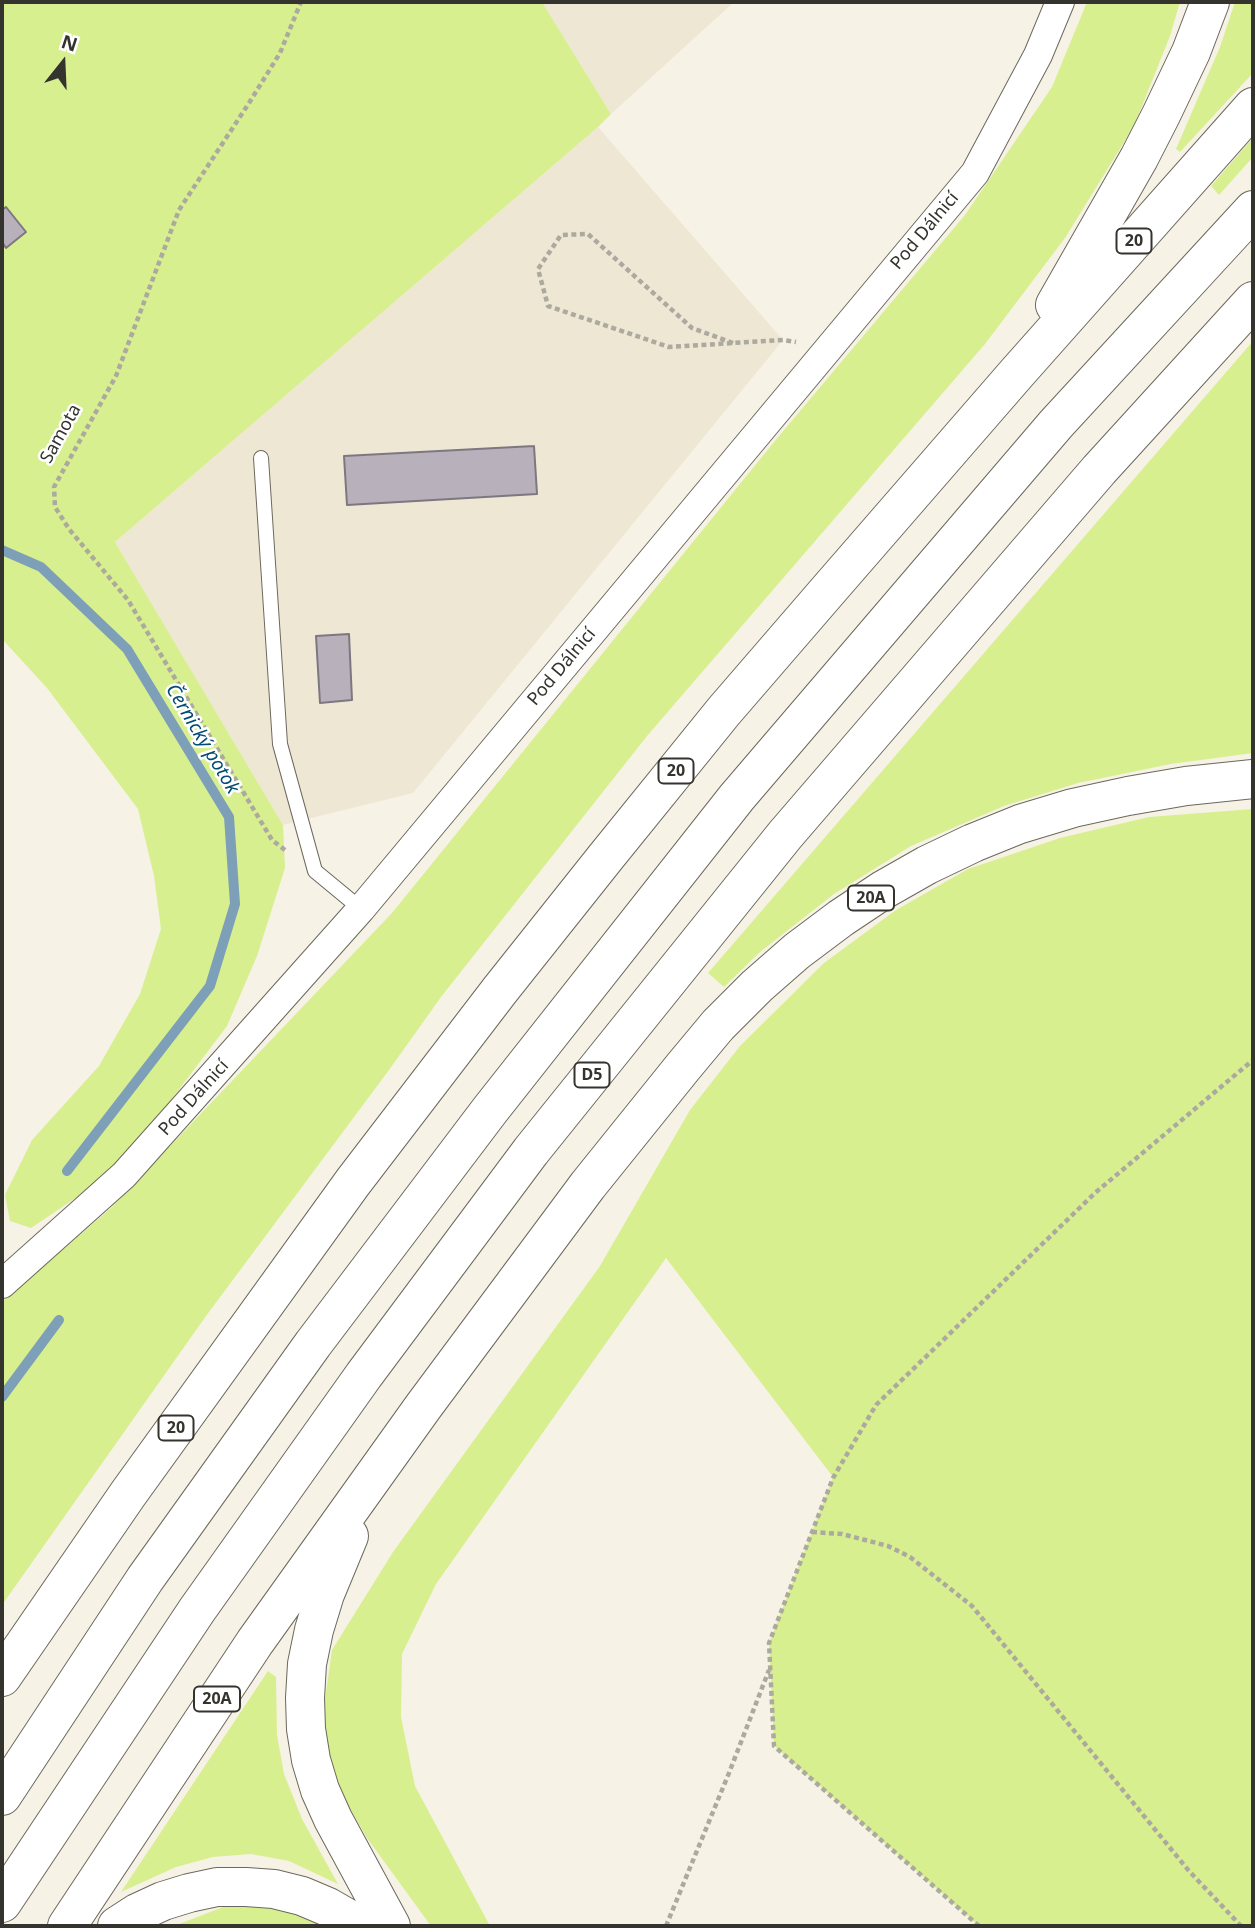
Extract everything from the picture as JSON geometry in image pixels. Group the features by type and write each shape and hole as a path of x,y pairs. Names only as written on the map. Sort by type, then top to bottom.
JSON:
{"highway":[{"path":"1016,374 1139,158 1191,52 1210,2"},
{"name":"20","path":"2,1676 128,1494 353,1182 605,858 724,711 1016,374 1253,107"},
{"path":"2,1796 145,1579 313,1344 491,1110 737,797 1056,425 1253,210"},
{"name":"D5","path":"2,1903 205,1598 364,1375 531,1151 785,835 1099,470 1253,301"},
{"name":"20A","path":"67,1926 255,1642 374,1476 588,1185 718,1025 757,986 841,918 883,890 961,848 1020,824 1073,808 1186,786 1253,779"},
{"path":"374,1476 325,1594 314,1630 307,1664 306,1729 320,1790 391,1926"},
{"path":"117,1926 137,1913 172,1898 218,1887 274,1889 302,1896 361,1926"}],"street":[{"name":"Pod Dálnicí","path":"2,1284 124,1175 361,909 975,173 1038,54 1060,2"}],"lane":[{"path":"261,458 280,744 314,871 361,909"}],"path":[{"name":"Samota","path":"301,2 279,54 179,209 116,376 54,486 55,507 69,529 128,600 272,841 314,871"},
{"path":"733,343 692,328 588,234 561,235 538,269 548,306 669,347 783,340"},
{"path":"979,1926 774,1746 769,1643 833,1478 876,1405 1095,1194 1253,1060"},
{"path":"812,1532 842,1534 888,1546 910,1558 972,1606 1189,1871 1241,1926"},
{"path":"666,1926 770,1666"}],"shaded area":[{"path":"542,2 734,2 611,114"},
{"path":"598,127 783,340 413,793 283,825 115,542"}],"green space":[{"path":"2,2 542,2 611,114 115,542 283,825 285,868 257,956 227,1026 128,1157 86,1191 31,1228 10,1221 5,1195 32,1140 99,1066 140,994 161,929 154,876 138,809 47,688 2,639"},
{"path":"1087,2 1180,2 1170,36 1134,126 1065,238 985,344 647,736 441,997 206,1316 2,1605 2,1302 111,1208 392,913 774,442 965,215 1052,87"},
{"path":"1235,2 1253,2 1253,73 1180,152 1176,149 1220,47"},
{"path":"1253,138 1253,157 1219,195 1211,186"},
{"path":"1253,341 1253,753 1171,764 1078,783 1004,806 911,846 834,894 760,952 724,987 708,973"},
{"path":"1253,809 1253,1926 979,1926 774,1746 769,1643 833,1477 666,1258 436,1584 402,1654 401,1717 415,1786 490,1926 431,1926 367,1838 330,1774 322,1720 332,1650 393,1552 600,1266 690,1110 740,1046 824,963 896,910 968,869 1060,838 1149,817"},
{"path":"268,1671 276,1677 277,1735 284,1774 302,1819 338,1884 289,1861 251,1854 213,1857 176,1867 121,1892"},
{"path":"231,1904 287,1905 322,1926 174,1926"}],"building":[{"path":"6,207 26,232 6,248 2,242 2,210"},
{"path":"534,446 537,494 347,505 344,456"},
{"path":"349,634 352,700 320,703 316,636"}],"waterway":[{"name":"Černický potok","path":"2,550 41,567 127,649 229,817 235,904 210,986 67,1171"},
{"name":"Černický potok","path":"2,1397 59,1320"}]}
